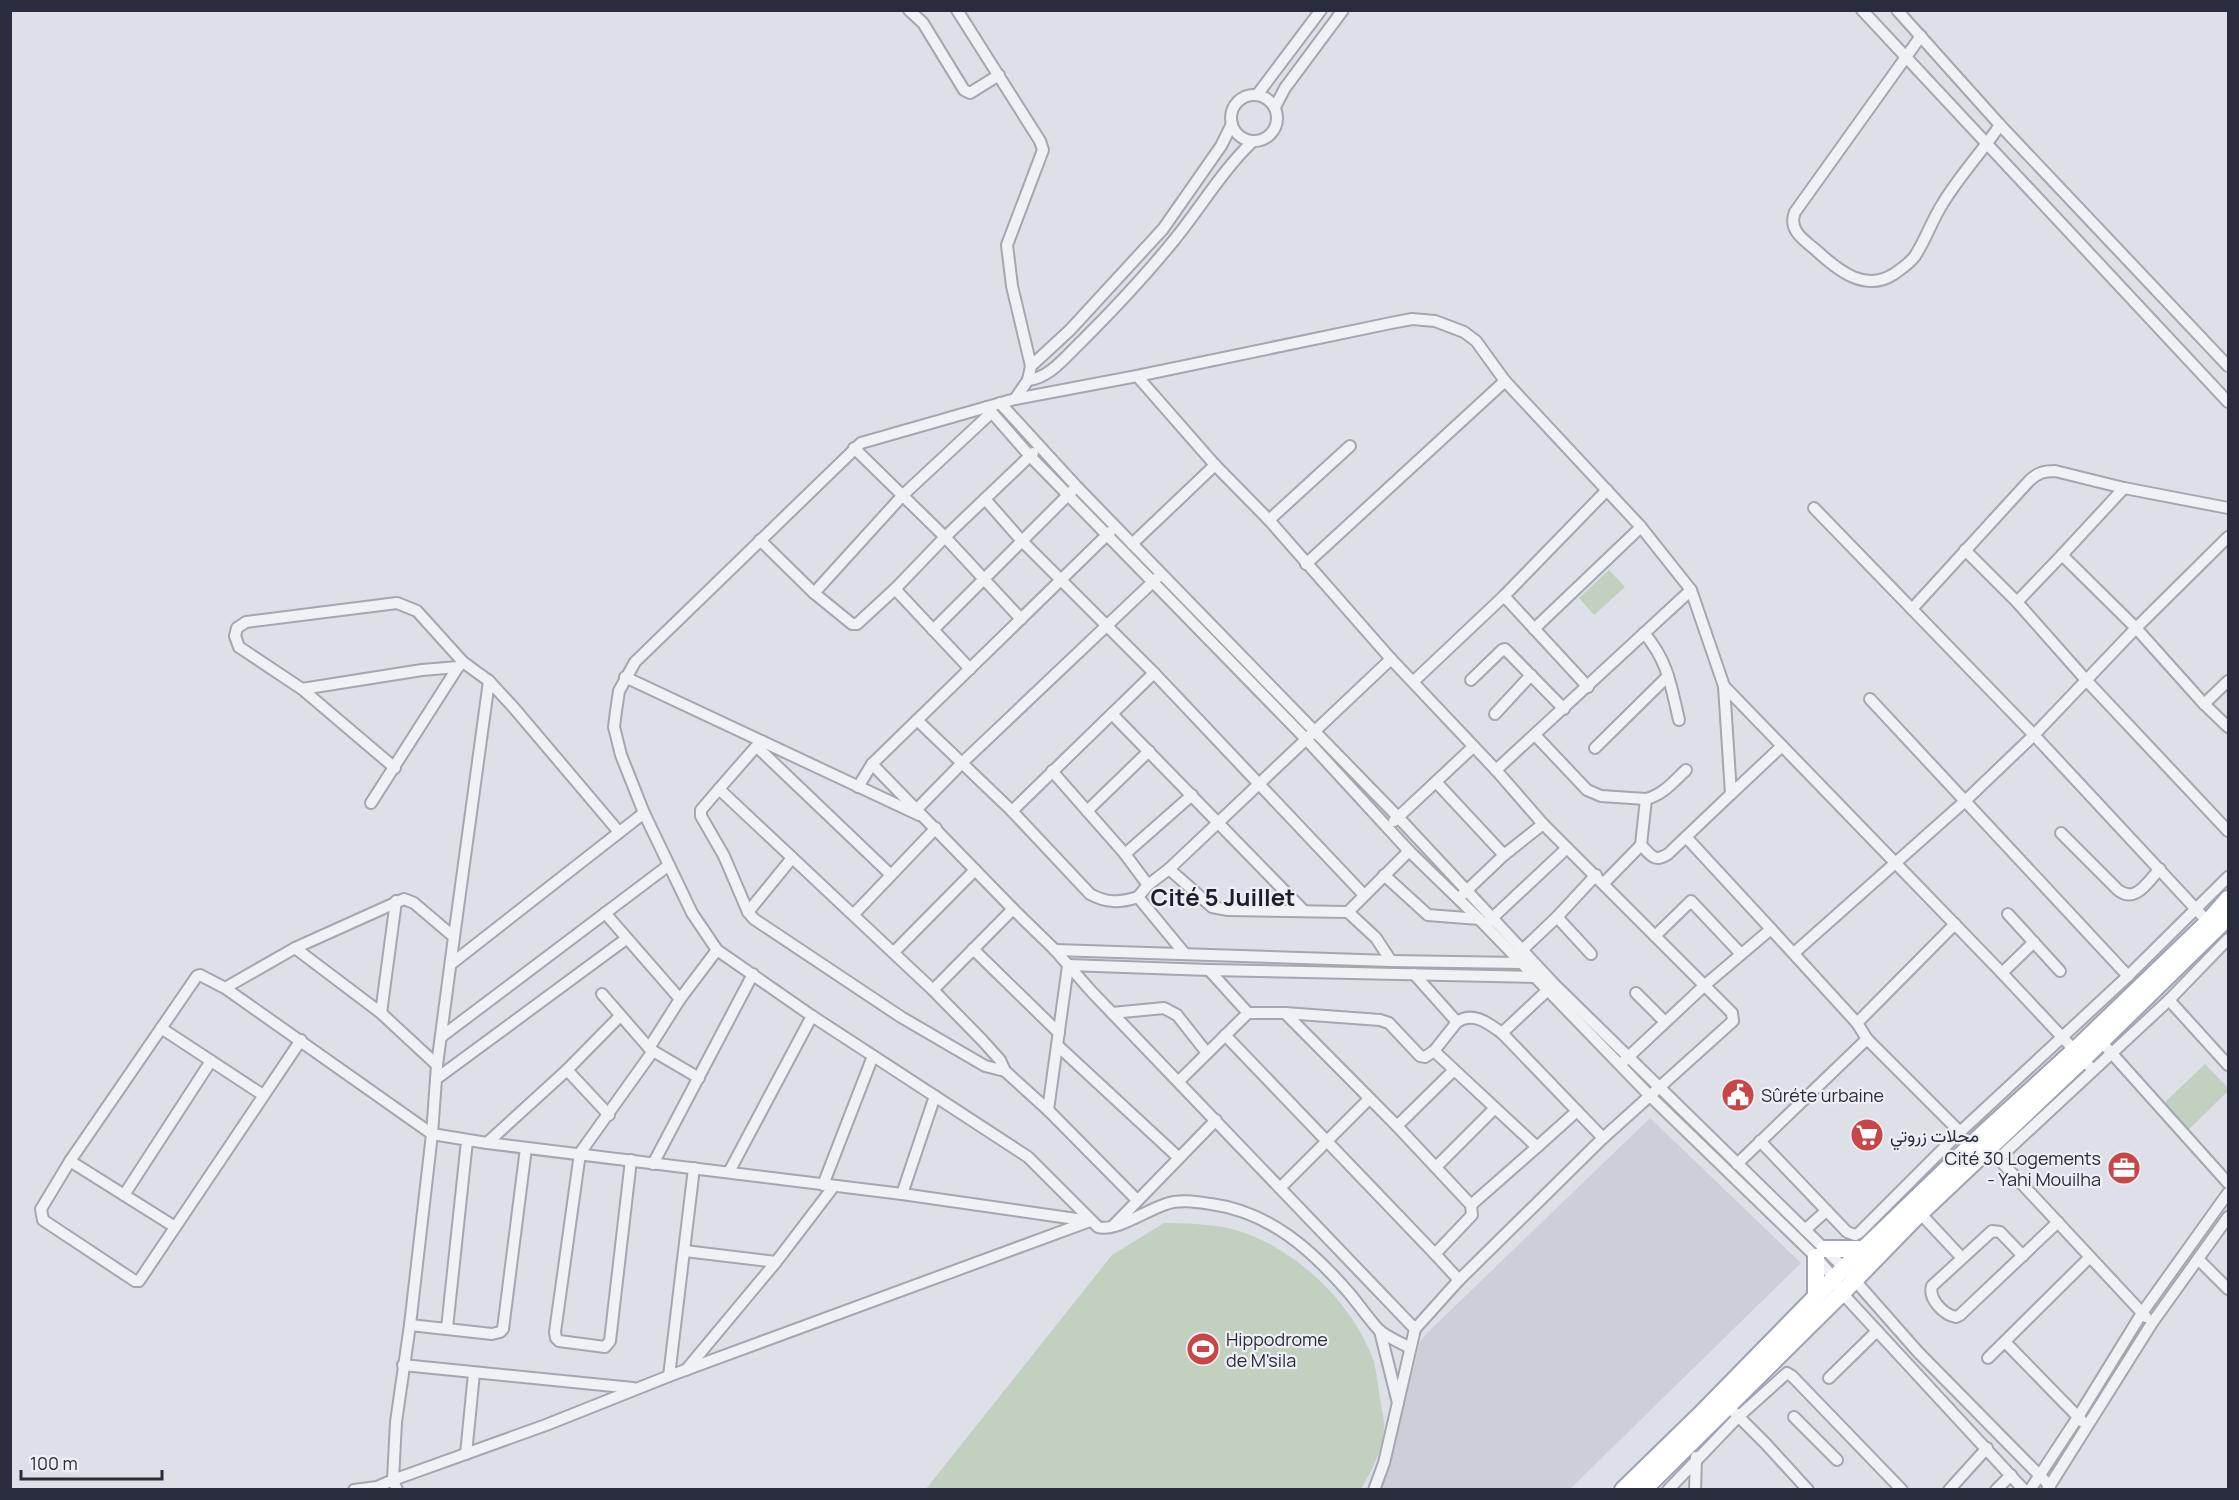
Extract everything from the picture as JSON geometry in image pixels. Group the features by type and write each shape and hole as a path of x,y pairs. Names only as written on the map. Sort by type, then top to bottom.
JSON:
{"main road":[{"path":"1623,1490 1816,1296 1844,1280 1864,1249 1908,1210 1994,1154 2083,1060 2217,940 2229,899"},
{"path":"1643,1490 1695,1438 1733,1411 1844,1280 1908,1210 1983,1134 2083,1060 2106,1047 2217,940 2229,917"},
{"path":"1816,1296 1820,1253 1864,1249"}],"street":[{"path":"909,10 923,23 964,90 970,93 999,75"},
{"path":"957,10 1041,141 1043,150 1007,245 1012,286 1031,366 1028,380 1015,399"},
{"path":"1257,95 1321,10"},
{"path":"1028,380 1039,379 1060,362 1111,312 1175,239 1237,157 1252,142 1263,140 1272,134 1277,124 1275,107 1285,88 1342,10"},
{"path":"1862,10 2229,402"},
{"path":"1897,10 2000,125 2229,366"},
{"path":"1922,36 1795,212 1792,223 1797,233 1827,260 1857,279 1867,282 1888,278 1907,265 1914,256 1943,202 2000,125"},
{"path":"1252,142 1237,134 1232,124 1231,113 1236,103 1246,96 1257,95 1267,99 1275,107"},
{"path":"1031,366 1070,330 1163,229 1221,146 1232,124"},
{"path":"814,593 903,495 989,410 1000,403 1412,320 1435,321 1464,332 1476,341 1505,381 1641,527 1691,590 1724,686 1731,794"},
{"path":"1137,376 1215,465 1269,520 1391,659 1496,770 1543,824 1732,1013 1733,1022 1603,1138 1460,1280 1415,1329 1384,1463 1374,1490"},
{"path":"1306,564 1505,381"},
{"path":"1000,403 1132,544 1157,578"},
{"path":"989,410 866,441 854,448 635,662 625,677 620,691 614,727 621,755 644,813 692,913 717,950 812,1016 1028,1157 1098,1227 1110,1228 1168,1203 1181,1201 1237,1209 1281,1229 1303,1245 1350,1294 1380,1331 1410,1348"},
{"path":"989,410 1107,535 1157,578 1310,735 1398,817 1467,890 1485,921"},
{"path":"759,540 814,593 855,625 895,589 945,537 1040,446"},
{"path":"1269,520 1350,446"},
{"path":"854,448 945,537 1021,620"},
{"path":"1132,544 1215,465"},
{"path":"1912,609 2037,474 2055,471 2124,488 2229,508"},
{"path":"933,630 1077,486"},
{"path":"2017,602 2124,488"},
{"path":"1414,681 1504,596 1607,490"},
{"path":"985,499 1021,540 1154,673 1364,895"},
{"path":"1814,508 2160,869 2196,909 2217,940"},
{"path":"858,787 872,764 1115,526"},
{"path":"1534,629 1641,527"},
{"path":"1794,953 1964,802 2034,735 2136,628 2229,537"},
{"path":"1965,550 2017,602 2086,680 2229,831"},
{"path":"2062,555 2136,628 2204,704 2229,727"},
{"path":"917,809 963,762 1157,578"},
{"path":"895,589 970,669"},
{"path":"1496,770 1691,590"},
{"path":"1504,596 1588,687"},
{"path":"395,768 302,689 239,647 235,636 237,628 246,622 397,603 417,611 460,665 489,681 514,708 619,832"},
{"path":"1644,633 1657,649 1668,676 1680,720"},
{"path":"1471,680 1505,649 1564,709"},
{"path":"917,720 1012,811 1090,894 1101,900 1123,902 1138,897 1148,885 1169,869 1391,659"},
{"path":"302,689 460,665"},
{"path":"371,803 460,665"},
{"path":"1012,811 1154,673"},
{"path":"1495,714 1531,675"},
{"path":"1595,748 1668,676"},
{"path":"625,677 759,744 925,818"},
{"path":"395,1485 403,1365 410,1325 432,1134 437,1065 489,681"},
{"path":"2204,704 2229,681"},
{"path":"1724,686 2002,973 2083,1060"},
{"path":"1870,699 2128,976"},
{"path":"1112,714 1304,911"},
{"path":"1310,735 1409,851 1485,921 1624,1061 1658,1087 1806,1230 1820,1253"},
{"path":"1535,735 1587,790 1601,796 1646,799 1660,794 1686,770"},
{"path":"759,744 700,813 724,856 748,912 761,926 902,1017 985,1066 1005,1071"},
{"path":"759,744 890,874"},
{"path":"1641,845 1653,857 1661,859 1782,746"},
{"path":"1387,827 1473,747"},
{"path":"1087,811 1149,750"},
{"path":"872,764 1055,950 1112,1013 1415,1329"},
{"path":"1052,771 1125,854 1148,885"},
{"path":"1436,782 1504,855"},
{"path":"720,789 933,990 1000,1060 1005,1071 1048,1110 1137,1200"},
{"path":"1125,854 1192,795"},
{"path":"1055,950 1396,961 1520,956 1557,917 1641,845 1646,799"},
{"path":"451,964 644,813"},
{"path":"1458,898 1504,855 1543,824"},
{"path":"854,914 936,828"},
{"path":"2061,833 2126,896 2135,895 2160,869"},
{"path":"1686,837 1857,1023 1867,1039 1960,1132"},
{"path":"1384,875 1428,915 1485,921 1567,848"},
{"path":"1348,912 1409,851"},
{"path":"748,912 792,858"},
{"path":"441,1037 669,865"},
{"path":"1169,869 1212,907 1228,910 1348,912 1376,938 1396,961 1400,974"},
{"path":"894,952 975,870"},
{"path":"1760,1141 1847,1232 1855,1234 1908,1210 1960,1132 2128,976 2229,877"},
{"path":"1138,897 1189,954 1194,970"},
{"path":"225,988 295,948 396,901 410,900 454,937"},
{"path":"381,1013 396,901"},
{"path":"1655,936 1690,902 1741,954"},
{"path":"933,990 1013,909"},
{"path":"605,913 680,999"},
{"path":"2008,914 2060,971"},
{"path":"1557,917 1591,954"},
{"path":"1857,1023 1954,924"},
{"path":"1624,1061 1705,985 1771,929"},
{"path":"436,1079 626,939"},
{"path":"2229,939 2217,940 2169,1000 2106,1047 2229,1183"},
{"path":"2002,973 2034,942"},
{"path":"295,948 381,1013 437,1065"},
{"path":"973,949 1059,1033"},
{"path":"631,1160 610,1341 605,1347 560,1341 555,1336 580,1154 651,1050 680,999 717,950"},
{"path":"1520,956 1534,977 1551,988"},
{"path":"1048,1110 1068,965"},
{"path":"1068,965 1534,977"},
{"path":"1209,970 1248,1013"},
{"path":"653,1164 753,974"},
{"path":"302,1040 139,1281 135,1281 43,1220 41,1209 70,1161 197,976 204,975 302,1040 432,1134 467,1141 902,1194 1090,1221"},
{"path":"1414,975 1457,1022"},
{"path":"1502,1033 1551,988"},
{"path":"1636,993 1665,1022"},
{"path":"602,994 651,1050 699,1078"},
{"path":"2169,1000 2229,1065"},
{"path":"1112,1013 1164,1008 1172,1011 1207,1053"},
{"path":"1179,1082 1248,1013 1285,1013 1380,1020 1389,1023 1420,1056 1425,1058 1434,1051 1457,1022 1468,1017 1484,1020 1502,1033 1603,1138"},
{"path":"1285,1013 1397,1126 1471,1205 1472,1215 1435,1254"},
{"path":"487,1143 567,1070 620,1016"},
{"path":"729,1172 812,1016"},
{"path":"161,1028 263,1095"},
{"path":"1226,1035 1460,1280"},
{"path":"1737,1164 1867,1039"},
{"path":"1058,1045 1179,1158"},
{"path":"1434,1051 1537,1147"},
{"path":"685,1370 776,1262 828,1185 873,1056"},
{"path":"124,1195 211,1061"},
{"path":"1624,1061 1650,1096 1820,1253 2038,1475 2048,1488 2152,1323 2229,1217"},
{"path":"567,1070 609,1114"},
{"path":"1397,1126 1453,1071"},
{"path":"902,1194 935,1096"},
{"path":"1280,1188 1369,1099"},
{"path":"1436,1167 1494,1109"},
{"path":"1471,1205 1577,1111"},
{"path":"1110,1228 1216,1120"},
{"path":"447,1328 467,1141"},
{"path":"410,1325 492,1334 503,1329 526,1148"},
{"path":"1994,1154 2152,1323"},
{"path":"70,1161 175,1227"},
{"path":"669,1376 694,1168"},
{"path":"2030,1490 2142,1313 2229,1193"},
{"path":"1908,1210 1962,1258"},
{"path":"1806,1230 1826,1211"},
{"path":"354,1490 395,1485 466,1454 637,1388 1090,1221"},
{"path":"2022,1256 1997,1230 1992,1231 1931,1289 1931,1297 1952,1317 1960,1315 2058,1222"},
{"path":"685,1251 776,1262"},
{"path":"1988,1358 2089,1258"},
{"path":"2198,1259 2229,1289"},
{"path":"1844,1280 1877,1331 2024,1490"},
{"path":"1380,1331 1398,1403"},
{"path":"1829,1378 1877,1331"},
{"path":"2006,1342 2087,1426"},
{"path":"403,1365 637,1388"},
{"path":"466,1454 474,1373"},
{"path":"1668,1490 1696,1459 1733,1411 1783,1375 1790,1374 1902,1490"},
{"path":"1733,1411 1808,1490"},
{"path":"1794,1417 1837,1460"},
{"path":"1695,1438 1695,1490"},
{"path":"1949,1490 1987,1448"},
{"path":"1996,1490 2011,1475"}],"shaded area":[{"path":"1650,1118 1801,1263 1570,1489 1381,1490 1420,1342 1425,1335"}],"green space":[{"path":"1609,570 1625,587 1594,615 1579,598"},
{"path":"2205,1064 2228,1088 2228,1091 2185,1133 2160,1107"},
{"name":"Hippodrome de M'sila","path":"1164,1223 1198,1224 1232,1229 1277,1248 1318,1279 1352,1319 1365,1340 1374,1362 1384,1422 1380,1450 1361,1489 926,1489 1112,1255"}],"place":[{"name":"Sûréte urbaine","path":"1738,1095"},
{"name":"محلات زروتي","path":"1867,1135"},
{"name":"Cité 30 Logements - Yahi Mouilha","path":"2124,1168"},
{"name":"Hippodrome de M'sila","path":"1203,1349"}],"district":[{"name":"Cité 5 Juillet","path":"1223,896"}]}
